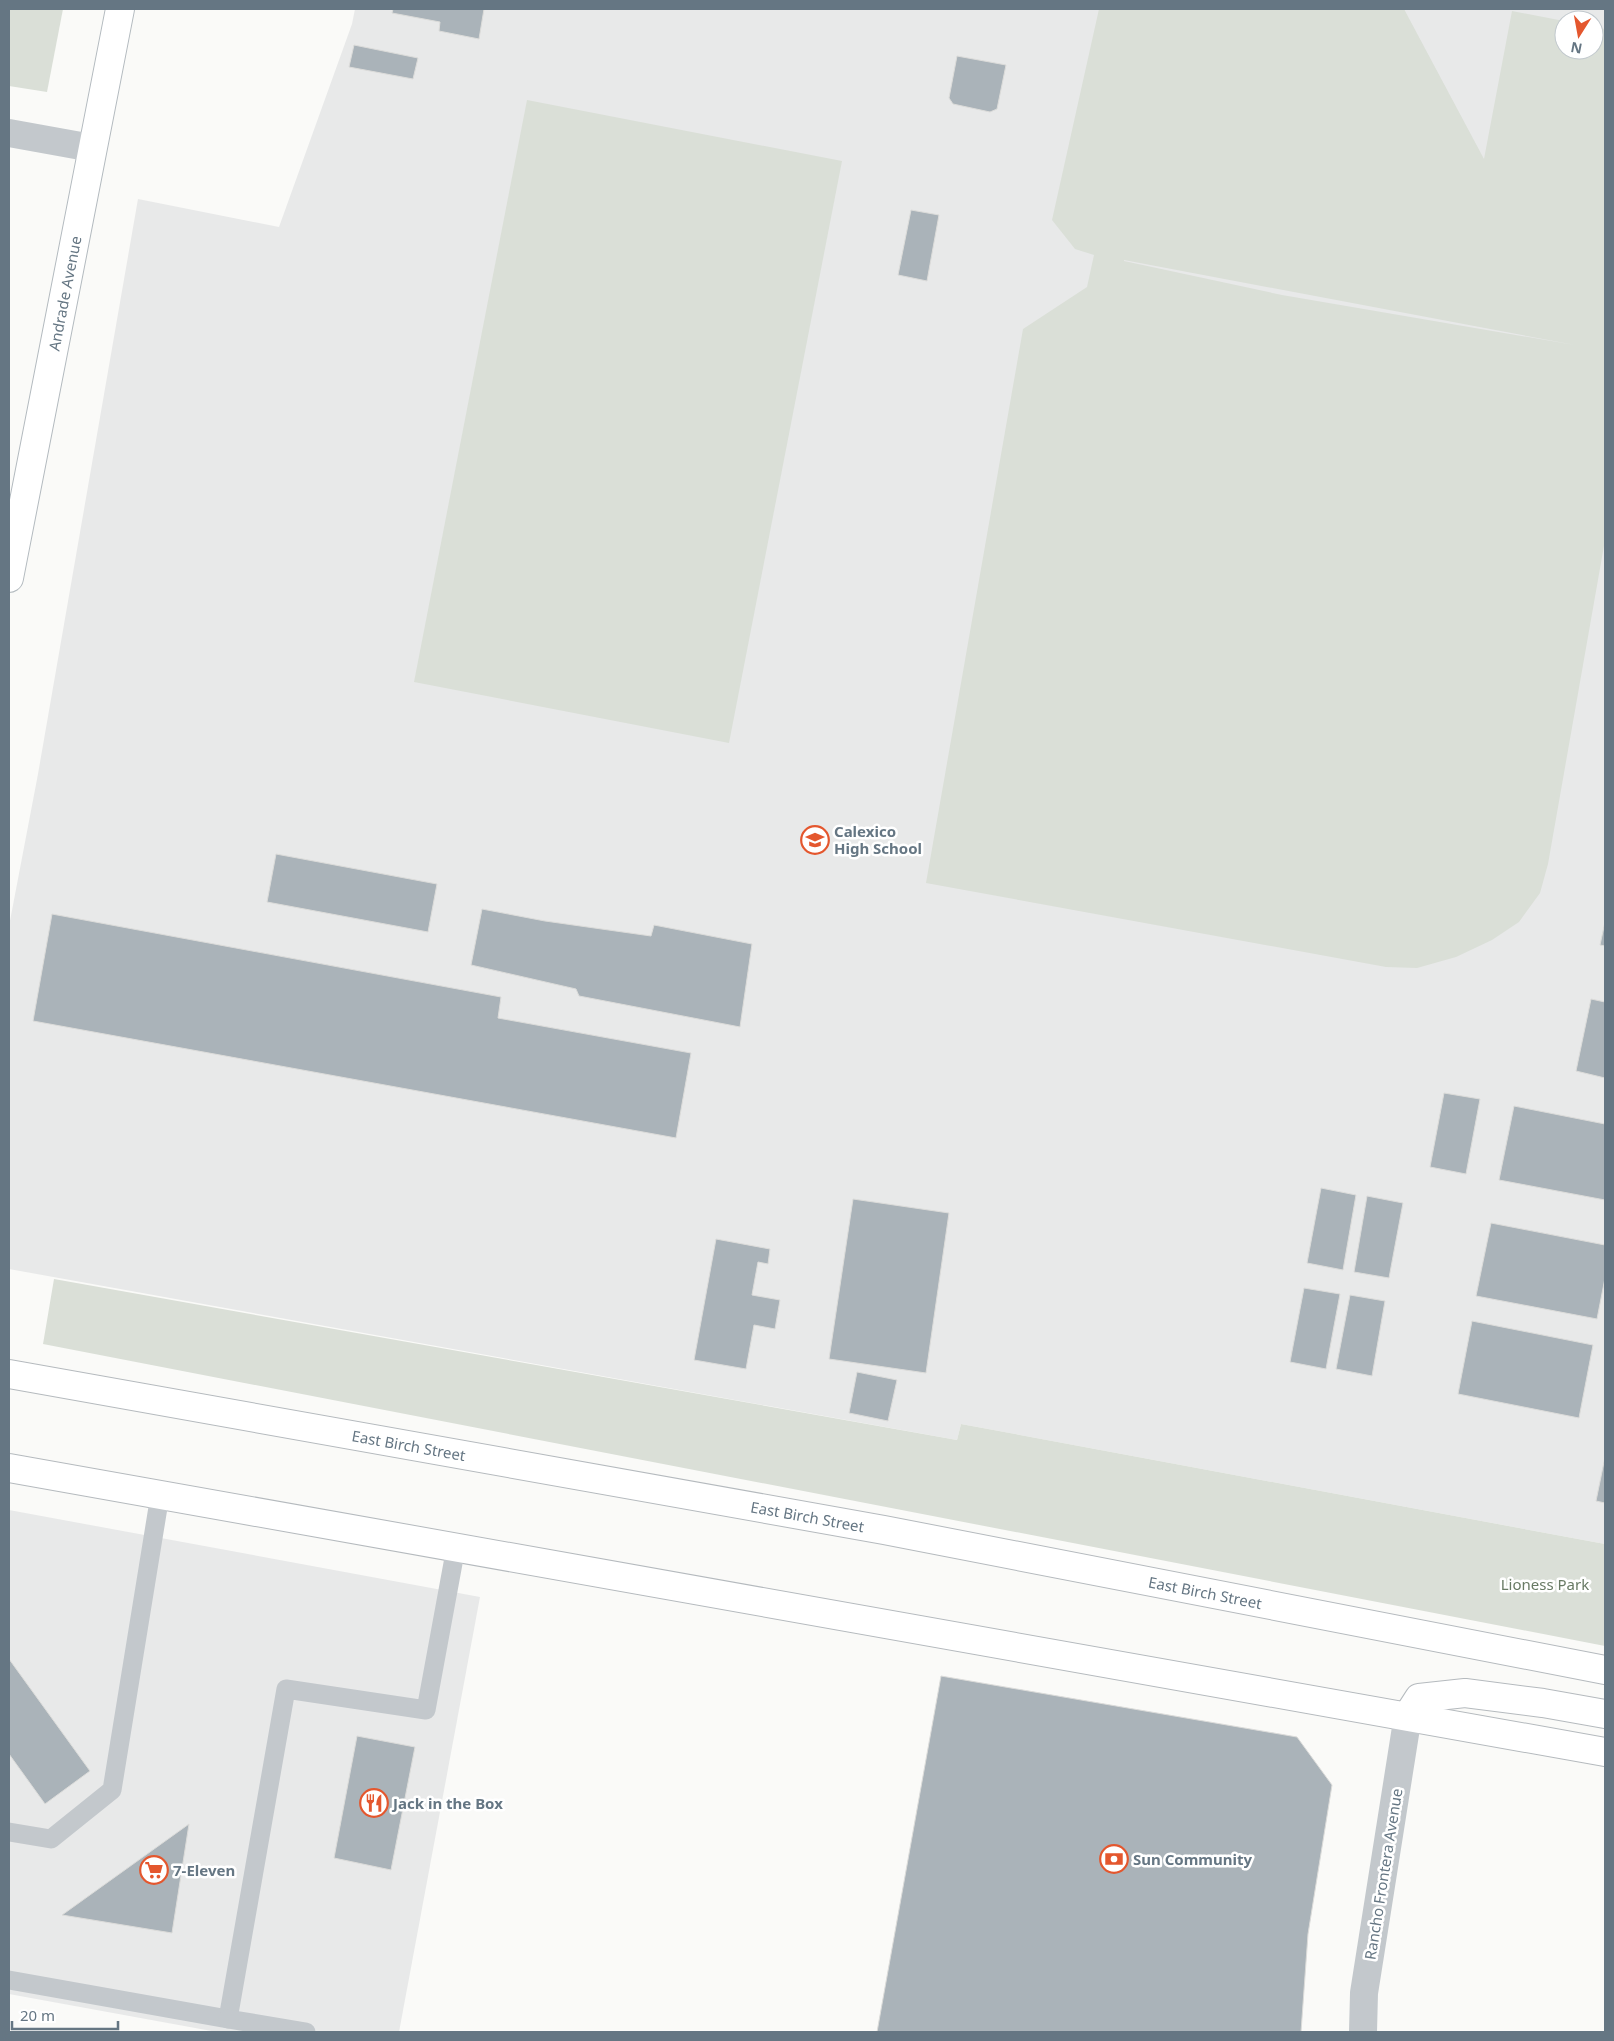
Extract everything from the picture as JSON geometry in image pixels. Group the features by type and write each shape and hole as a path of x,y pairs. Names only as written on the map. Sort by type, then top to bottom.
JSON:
{"main road":[{"name":"Andrade Avenue","path":"9,578 120,9"},
{"name":"East Birch Street","path":"9,1374 884,1530 1605,1670"},
{"path":"9,1468 1408,1715 1605,1752"},
{"path":"1408,1715 1419,1698 1465,1693 1543,1702 1605,1714"}],"street":[{"path":"9,132 92,148"},
{"name":"Rancho Frontera Avenue","path":"1363,2032 1364,1993 1408,1715"}],"lane":[{"path":"9,1832 51,1839 112,1790 160,1495"},
{"path":"228,2019 286,1689 426,1710 456,1547"},
{"path":"9,1980 306,2032"}],"shaded area":[{"name":"Calexico High School","path":"355,9 1605,9 1605,1544 961,1424 957,1440 9,1269 9,926 38,774 138,199 279,227 352,24"},
{"path":"9,1510 480,1597 399,2032 217,2032 9,1994"}],"green space":[{"path":"9,9 63,9 47,92 9,86"},
{"path":"1099,9 1404,9 1484,159 1512,11 1554,19 1554,60 1604,60 1605,29 1605,540 1548,864 1540,893 1519,922 1492,940 1456,957 1417,968 1386,967 926,883 1023,329 1087,287 1094,255 1075,249 1052,220","holes":["1124,260 1575,345 1282,295"]},
{"path":"527,100 842,161 729,743 414,682"},
{"name":"Lioness Park","path":"54,1279 957,1440 961,1424 1605,1544 1605,1646 43,1344"}],"building":[{"path":"393,9 484,9 479,39 439,31 440,22 392,13"},
{"path":"354,45 418,58 413,79 349,67"},
{"path":"957,56 1006,65 997,109 990,112 953,104 949,98"},
{"path":"911,210 939,215 927,281 898,275"},
{"path":"276,854 437,884 428,932 267,902"},
{"path":"482,909 545,921 651,936 654,925 752,944 740,1027 579,996 576,989 471,965"},
{"path":"52,914 501,997 498,1018 691,1053 676,1138 33,1021"},
{"path":"1605,922 1605,946 1600,945"},
{"path":"1591,999 1605,1002 1605,1078 1576,1071"},
{"path":"1444,1093 1480,1099 1466,1174 1430,1167"},
{"path":"1514,1106 1605,1124 1605,1200 1499,1180"},
{"path":"1321,1188 1356,1195 1343,1270 1307,1263"},
{"path":"1367,1196 1403,1203 1389,1278 1354,1272"},
{"path":"853,1199 949,1213 926,1373 829,1359"},
{"path":"1491,1223 1605,1245 1605,1278 1597,1319 1476,1296"},
{"path":"716,1239 770,1249 768,1264 758,1262 752,1295 780,1300 775,1329 754,1325 746,1369 694,1360"},
{"path":"1304,1288 1340,1294 1326,1369 1290,1362"},
{"path":"1350,1295 1385,1301 1372,1376 1336,1369"},
{"path":"1472,1321 1593,1345 1579,1418 1458,1394"},
{"path":"857,1372 897,1380 888,1421 849,1413"},
{"path":"1605,1457 1605,1503 1596,1501"},
{"path":"9,1659 90,1771 45,1804 9,1754"},
{"name":"Sun Community","path":"941,1676 1297,1737 1332,1785 1308,1934 1301,2032 877,2032"},
{"name":"Jack in the Box","path":"357,1736 415,1747 391,1870 334,1858"},
{"name":"7-Eleven","path":"189,1824 172,1933 62,1915"}],"place":[{"name":"Calexico High School","path":"815,840"},
{"name":"Jack in the Box","path":"374,1803"},
{"name":"Sun Community","path":"1114,1859"},
{"name":"7-Eleven","path":"154,1870"}]}
